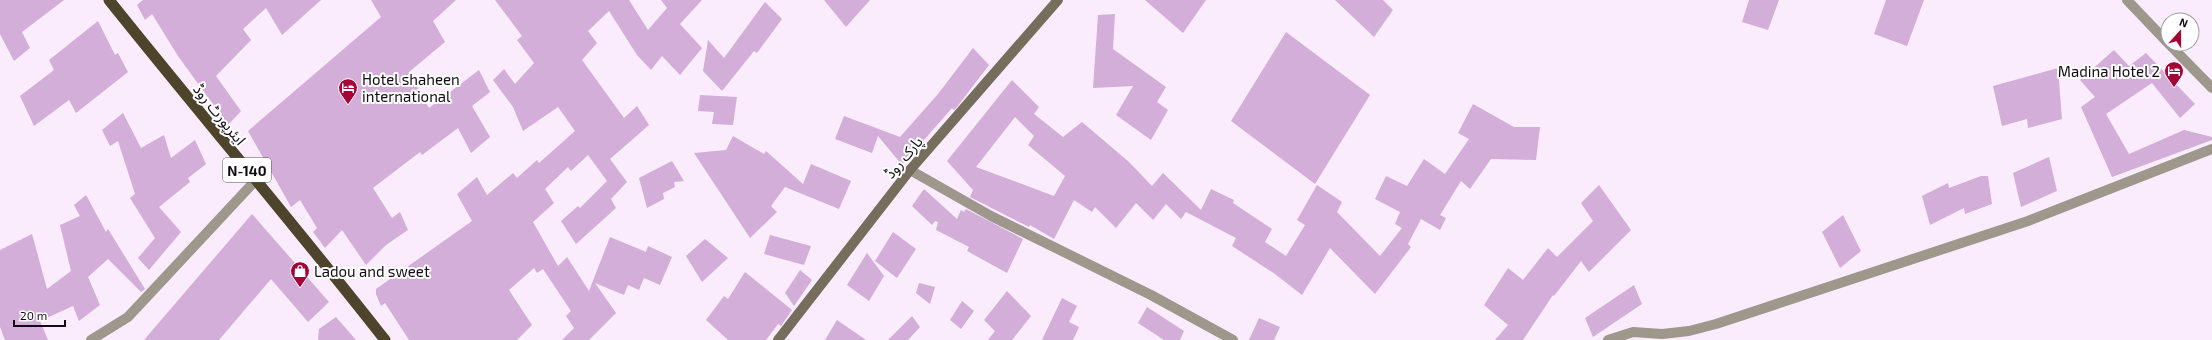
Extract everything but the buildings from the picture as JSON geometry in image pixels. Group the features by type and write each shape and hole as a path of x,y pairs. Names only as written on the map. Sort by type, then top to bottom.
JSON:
{"highway":[{"name":"ایئرپورٹ روڈ","path":"109,0 222,142 294,224 386,340"}],"main road":[{"name":"پارک روڈ","path":"778,340 910,170 1058,0"}],"street":[{"path":"2127,0 2160,34"},
{"path":"2178,52 2212,88"},
{"path":"1608,340 1633,332 1662,334 1689,332 1716,324 2028,221 2212,149"},
{"path":"910,170 990,216 1151,295 1233,340"},
{"path":"91,340 128,316 256,180"}],"place":[{"name":"Madina Hotel 2","path":"2174,88"},
{"name":"Hotel shaheen international","path":"348,105"},
{"name":"Ladou and sweet","path":"300,288"}]}
